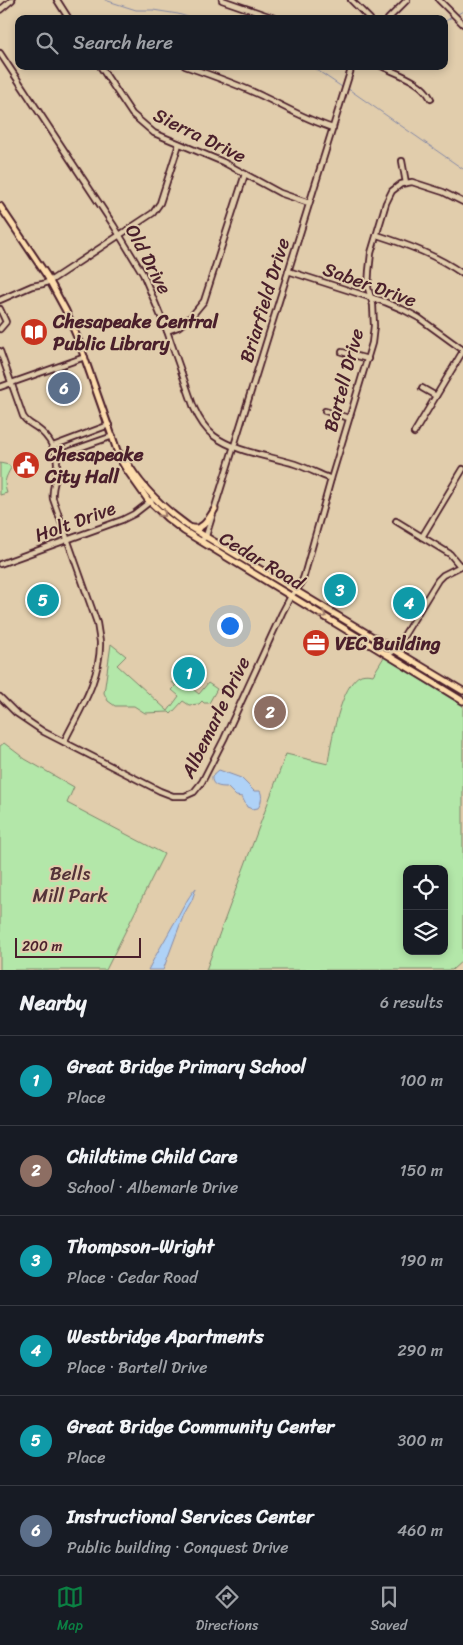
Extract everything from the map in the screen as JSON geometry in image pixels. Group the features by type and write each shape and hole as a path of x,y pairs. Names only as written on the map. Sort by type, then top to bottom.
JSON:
{"main road":[{"name":"Cedar Road","path":"0,206 50,281 66,311 85,357 120,459 128,474 150,502 175,525 200,541 429,680 446,686 463,699"},
{"name":"Cedar Road","path":"119,454 124,457 139,480 155,497 172,513 193,528 463,692"},
{"path":"193,528 202,527 215,509"}],"street":[{"path":"0,10 12,0"},
{"path":"57,0 66,15"},
{"path":"222,0 265,15"},
{"path":"351,0 366,15"},
{"path":"392,15 407,0"},
{"path":"439,0 463,24"},
{"name":"Old Drive","path":"0,53 120,235 143,274 167,331 199,418 208,432 234,446 296,465 331,479"},
{"name":"Sierra Drive","path":"103,70 136,117 154,133 202,152 280,193 309,203"},
{"path":"197,70 264,96 302,116 333,128"},
{"name":"Briarfield Drive","path":"206,536 351,70"},
{"path":"389,70 418,84 432,98"},
{"path":"0,300 32,286 50,281 158,209 179,144"},
{"path":"402,161 406,183 421,184 463,202"},
{"path":"167,331 178,327 190,318 204,301 245,174"},
{"name":"Bartell Drive","path":"297,591 304,576 372,343 373,310 368,288 370,258 390,195 396,187 406,183"},
{"path":"377,235 424,251 463,274"},
{"name":"Saber Drive","path":"288,271 410,312 463,350"},
{"path":"0,309 6,322 0,329"},
{"path":"414,433 463,350"},
{"path":"0,351 24,419 43,433 53,446 58,468 52,495 97,622 100,643 96,673 87,696 64,742"},
{"path":"342,352 368,359"},
{"path":"0,387 85,357"},
{"path":"422,388 436,396"},
{"path":"325,411 350,418"},
{"path":"53,446 109,426"},
{"path":"56,456 112,436"},
{"path":"422,537 463,469"},
{"name":"Holt Drive","path":"0,564 122,520 155,497"},
{"path":"388,655 395,650 438,580 443,575 462,565 450,554 396,521"},
{"path":"200,541 206,536"},
{"name":"Albemarle Drive","path":"0,697 24,720 44,732 169,795 181,797 190,794 202,782 224,739 270,637 291,596 297,591"}],"green space":[{"path":"0,463 9,465 11,468 5,486 7,493 0,495"},
{"path":"111,644 126,656 117,665 168,711 179,696 172,690 176,686 172,682 177,678 199,694 208,683 217,689 209,703 202,701 199,704 189,705 183,701 171,714 169,712 145,713 134,706 115,706 108,701 104,693"},
{"path":"384,657 463,706 463,960 452,970 206,970 286,754 328,764 331,743 342,702 354,680 361,675 373,675"},
{"name":"Bells Mill Park","path":"4,743 25,759 74,787 67,803 164,854 106,970 0,970 0,746"}],"water":[{"path":"219,770 241,778 254,791 260,791 261,800 258,808 252,809 247,807 242,797 236,796 227,787 214,784 212,776"},
{"path":"196,888 163,970 148,970 186,901"}],"waterway":[{"path":"105,0 136,10 153,10 181,15"},
{"path":"458,14 463,11"},
{"path":"448,20 452,17"},
{"path":"317,70 342,87"},
{"path":"347,88 463,169"}],"place":[{"name":"Chesapeake Central Public Library","path":"34,332"},
{"name":"Instructional Services Center","path":"64,388"},
{"name":"Chesapeake City Hall","path":"26,465"},
{"name":"Thompson-Wright","path":"340,590"},
{"name":"Great Bridge Community Center","path":"43,600"},
{"name":"Westbridge Apartments","path":"409,603"},
{"name":"VEC Building","path":"316,643"},
{"name":"Great Bridge Primary School","path":"189,673"},
{"name":"Childtime Child Care","path":"270,712"}]}
